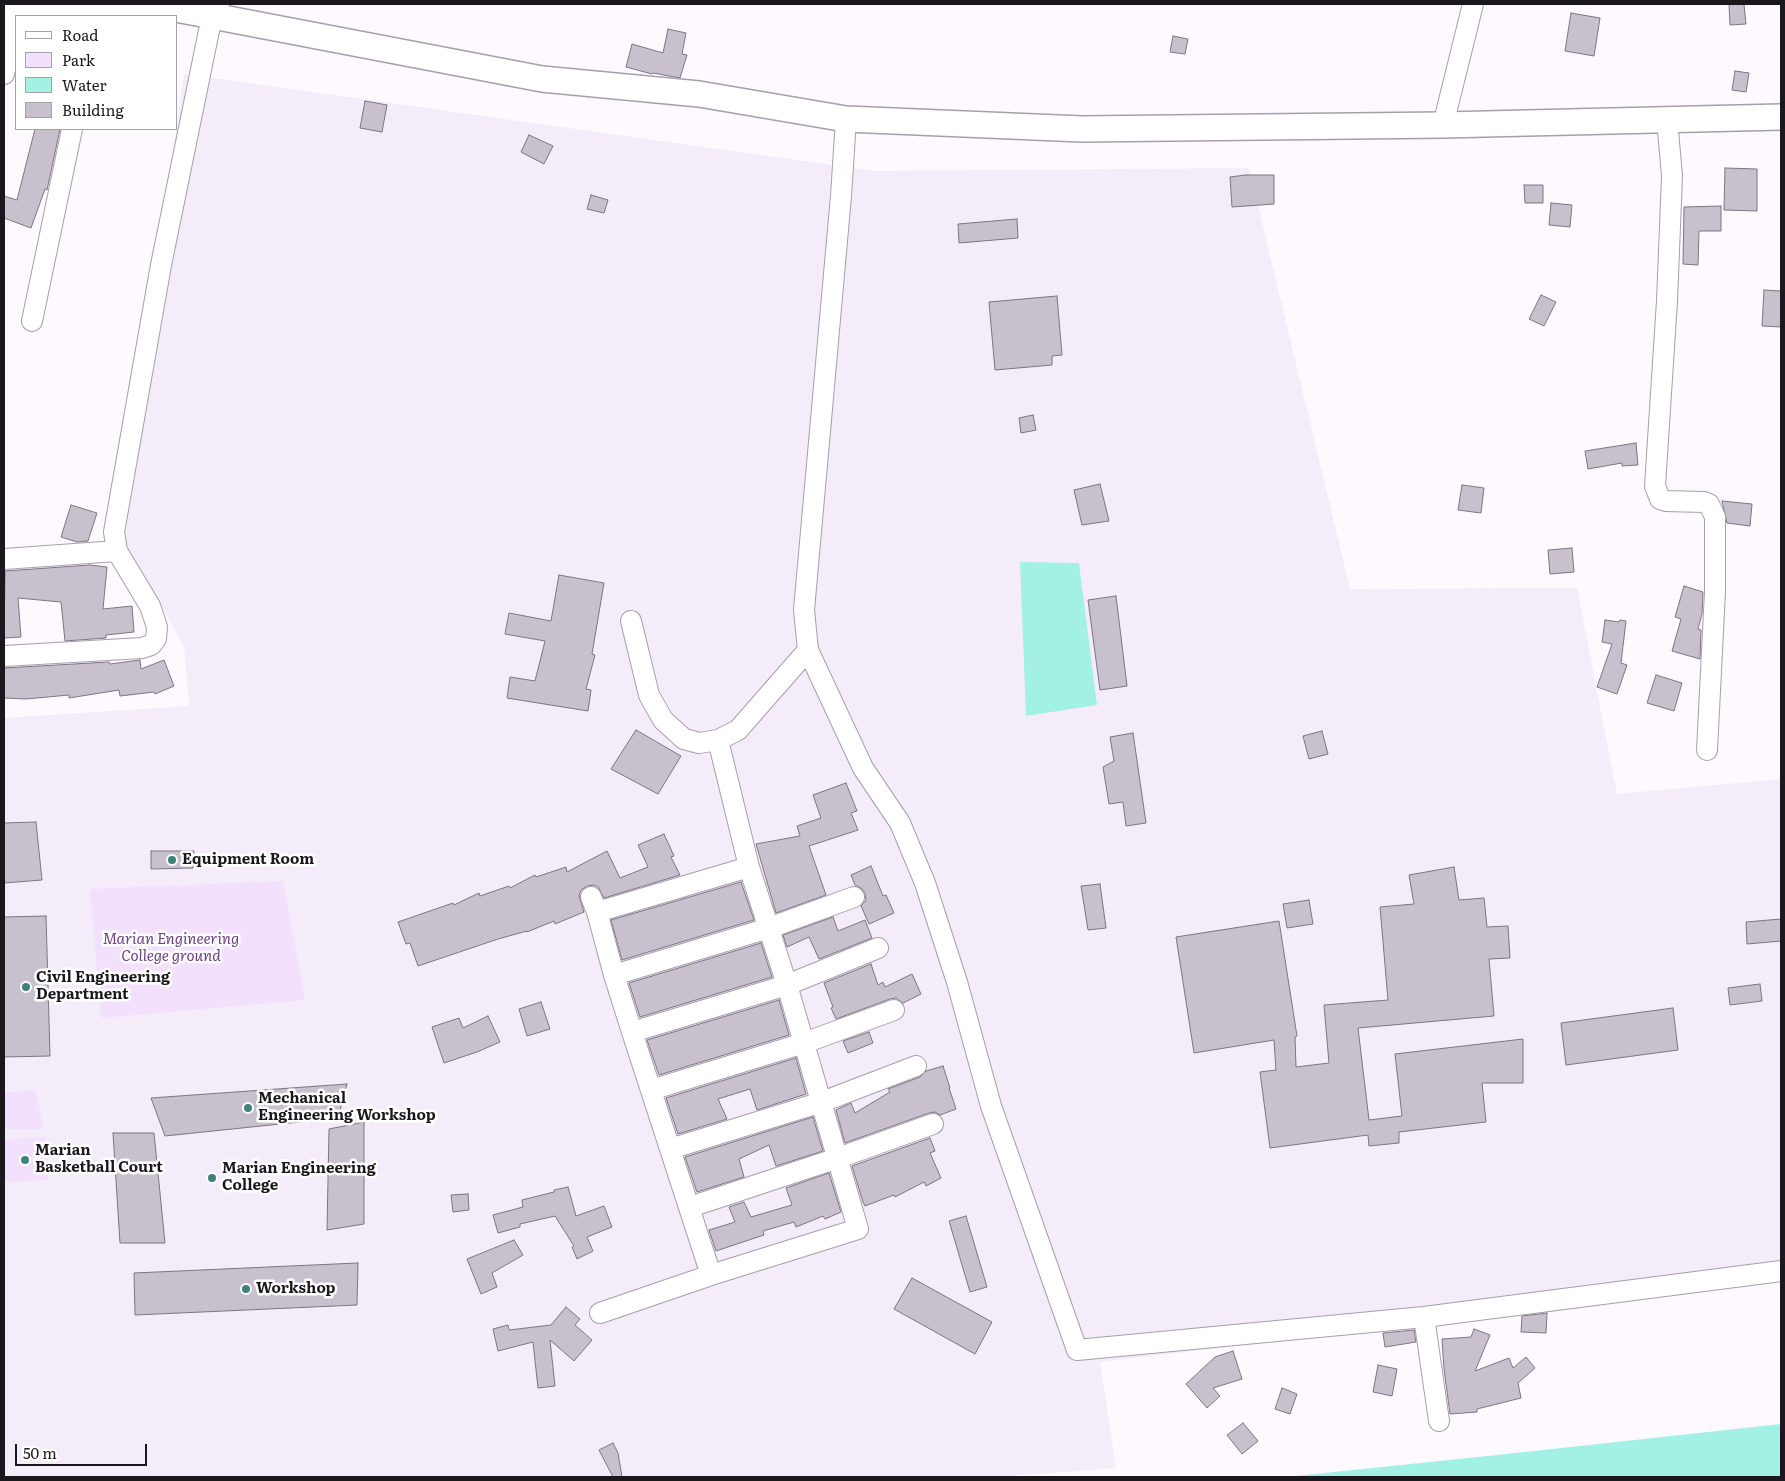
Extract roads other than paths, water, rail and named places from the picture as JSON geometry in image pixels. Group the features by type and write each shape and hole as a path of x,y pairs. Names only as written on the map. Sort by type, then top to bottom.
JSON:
{"street":[{"path":"4,4 97,10 155,5 215,10 542,79 699,94 846,119 1082,129 1443,125 1781,117"},
{"path":"1443,125 1472,4"},
{"path":"4,656 142,648 151,645 156,639 157,627 150,606 117,551 114,532 161,265 215,10"},
{"path":"4,74 15,19"},
{"path":"846,119 841,196 804,610 808,650 863,768 900,823 925,883 956,982 990,1106 1077,1350 1424,1316 1781,1271"},
{"path":"1667,119 1672,176 1667,301 1655,486 1660,499 1666,501 1704,502 1709,504 1715,517 1716,592 1707,750"},
{"path":"32,321 72,130"},
{"path":"4,559 117,551"},
{"path":"631,621 649,696 663,720 684,739 700,743 718,740 738,730 808,650"},
{"path":"600,1313 711,1275 858,1229 770,928 749,867 718,740"},
{"path":"711,1275 632,1032 594,905 749,867"},
{"path":"614,975 770,928 854,896"},
{"path":"632,1032 787,985 878,948"},
{"path":"651,1090 804,1042 894,1010"},
{"path":"670,1149 822,1102 916,1066"},
{"path":"690,1207 933,1124"},
{"path":"1424,1316 1439,1420"}],"water":[{"path":"1020,562 1079,563 1097,705 1026,716"},
{"path":"1781,1424 1781,1477 1286,1477 1497,1455"}],"place":[{"name":"Equipment Room","path":"172,860"},
{"name":"Civil Engineering Department","path":"26,987"},
{"name":"Mechanical Engineering Workshop","path":"248,1108"},
{"name":"Marian Basketball Court","path":"25,1160"},
{"name":"Marian Engineering College","path":"212,1178"},
{"name":"Workshop","path":"246,1289"}],"park label":[{"name":"Marian Engineering College ground","path":"171,948"}]}
